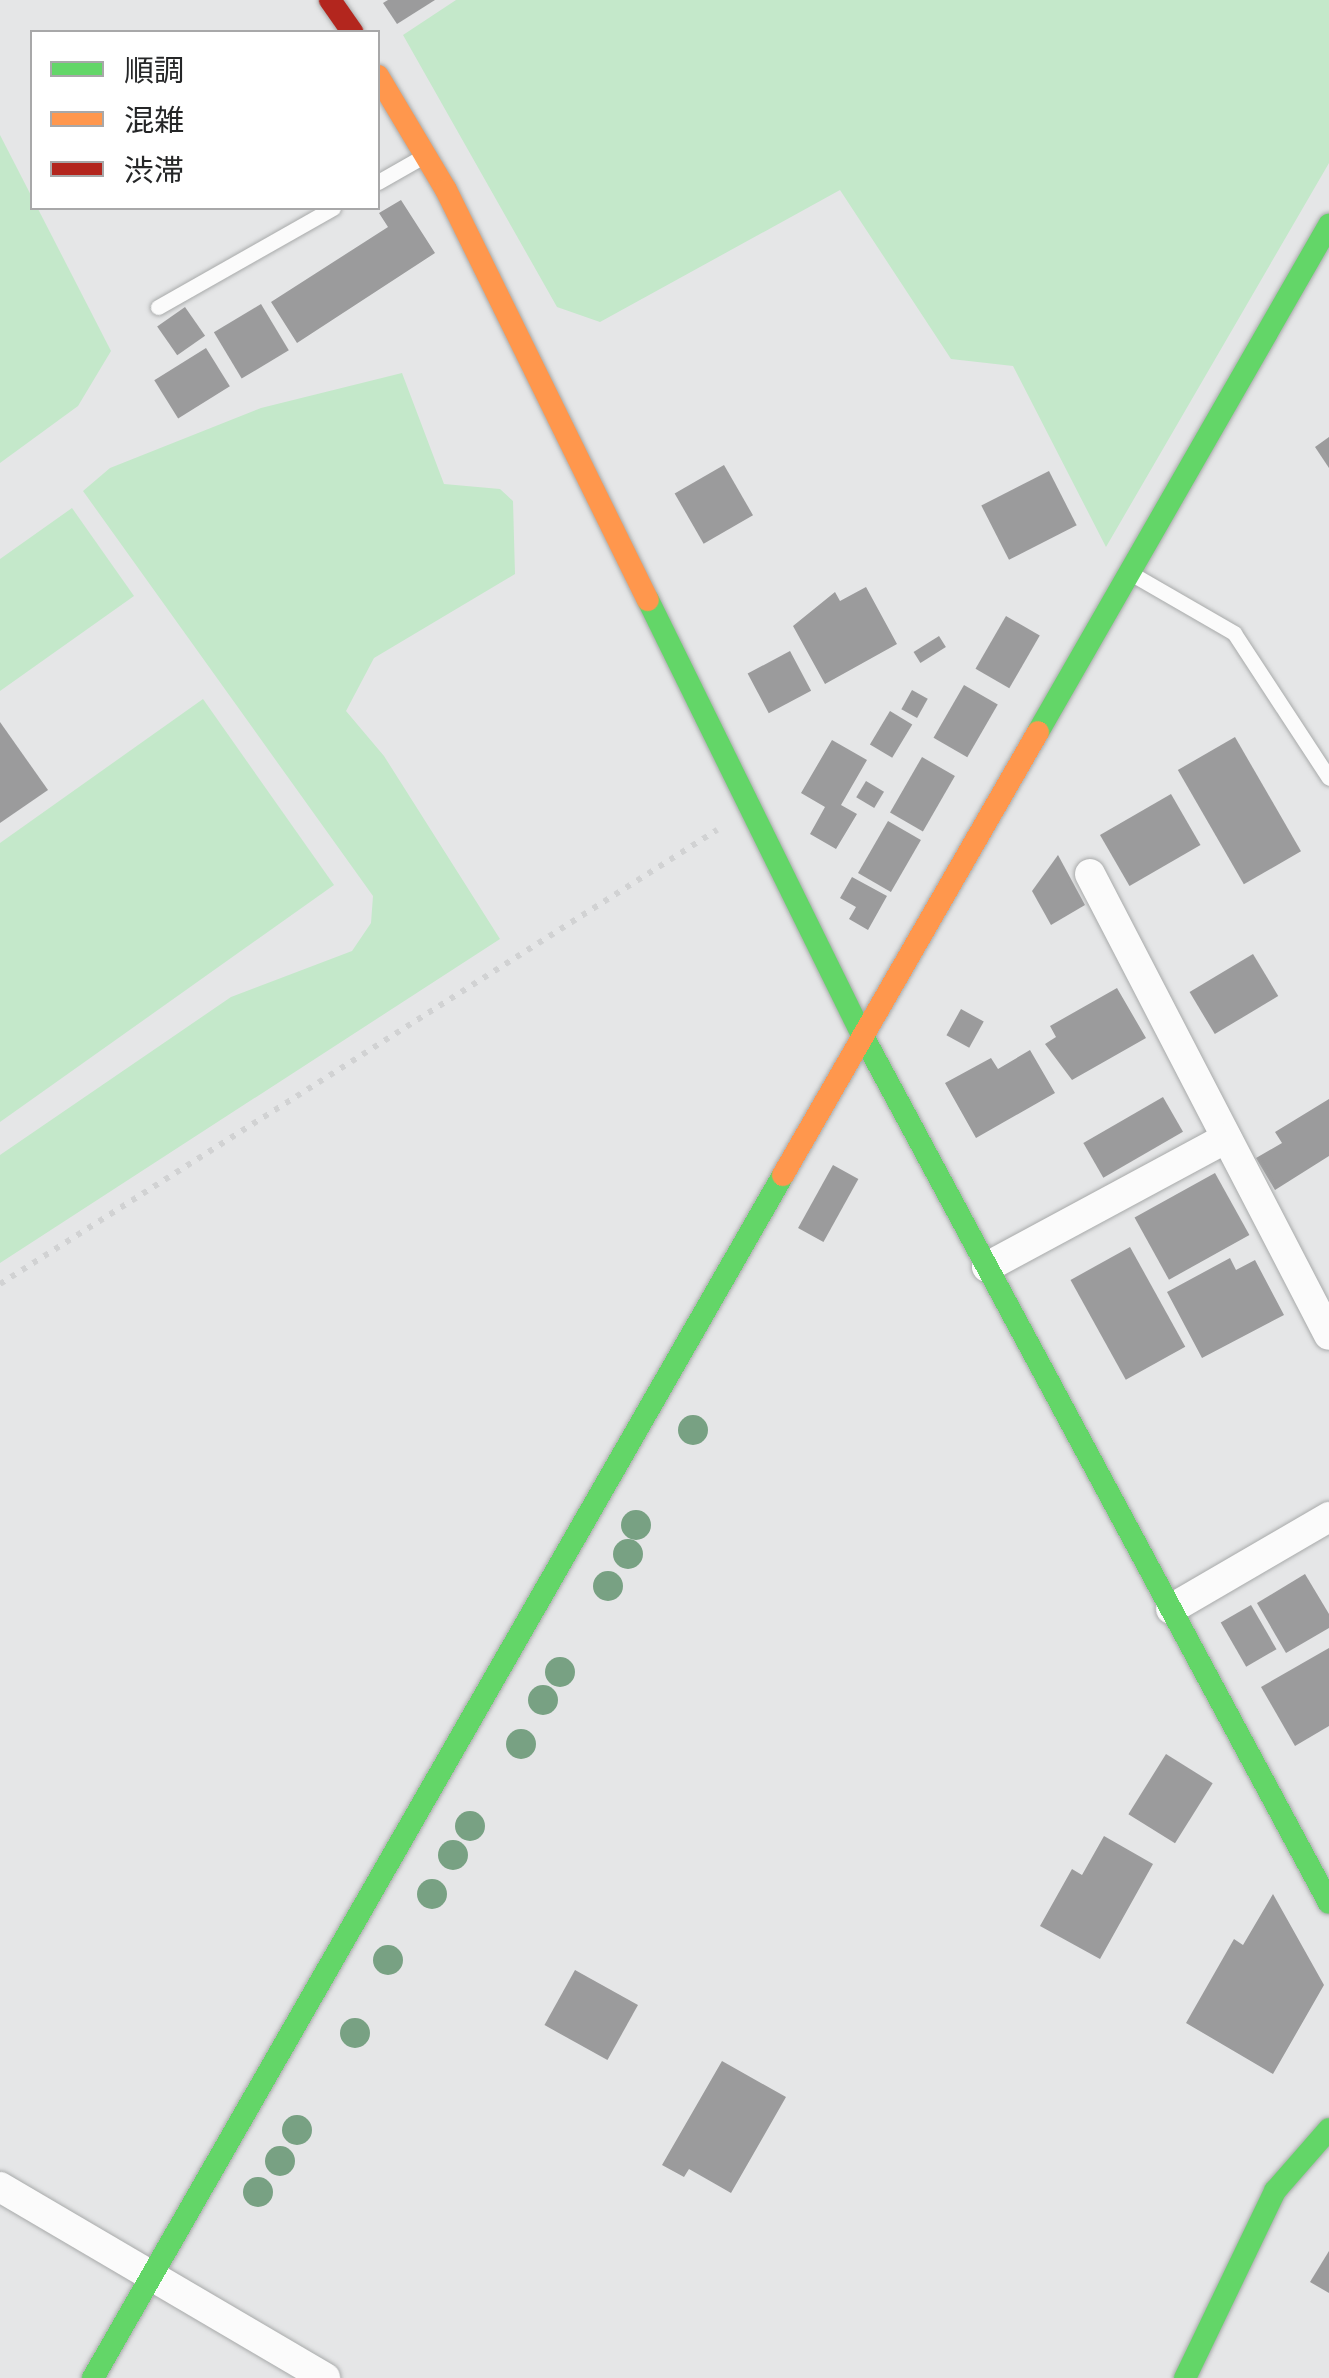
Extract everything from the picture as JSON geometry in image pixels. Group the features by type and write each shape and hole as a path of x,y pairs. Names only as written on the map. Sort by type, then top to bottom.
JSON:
{"street":[{"path":"330,0 351,30"},
{"path":"380,79 425,155 863,1036 1329,1903"},
{"path":"93,2378 1329,225"},
{"path":"1090,874 1329,1335"},
{"path":"987,1267 1227,1138"},
{"path":"1171,1609 1329,1517"},
{"path":"1185,2378 1275,2191 1329,2129"},
{"path":"0,2186 324,2378"}],"lane":[{"path":"380,181 425,155"},
{"path":"158,307 329,210"},
{"path":"1129,572 1234,633 1329,778"}],"path":[{"path":"0,1284 752,807"}],"green space":[{"path":"456,0 1329,0 1329,163 1106,547 1013,366 951,359 840,190 600,322 557,307 403,35"},
{"path":"0,135 30,193 30,210 39,210 111,351 78,406 0,463"},
{"path":"402,373 444,484 500,489 513,501 515,574 374,658 346,711 384,756 500,939 0,1263 0,1155 231,997 352,951 371,923 373,896 83,491 110,468 261,408"},
{"path":"72,508 134,596 0,691 0,559"},
{"path":"203,699 334,885 0,1122 0,843"}],"building":[{"path":"435,0 397,24 383,3"},
{"path":"401,200 435,253 297,343 271,302 388,227 379,213"},
{"path":"261,304 289,350 242,379 214,332"},
{"path":"185,307 205,336 177,355 157,327"},
{"path":"206,348 230,386 178,418 154,380"},
{"path":"1329,437 1329,468 1315,447"},
{"path":"724,465 753,515 704,544 675,493"},
{"path":"1049,471 1077,525 1009,560 981,506"},
{"path":"866,587 897,644 825,684 793,626 835,592 840,601"},
{"path":"1006,616 1040,636 1009,688 976,669"},
{"path":"939,636 946,647 920,663 914,652"},
{"path":"790,651 811,691 769,713 748,674"},
{"path":"964,685 998,704 967,757 934,738"},
{"path":"912,690 928,699 917,718 901,709"},
{"path":"890,711 912,724 892,758 870,744"},
{"path":"0,722 48,790 0,823"},
{"path":"1235,737 1301,851 1244,884 1178,770"},
{"path":"832,740 867,760 841,805 857,814 836,849 810,834 825,807 801,793"},
{"path":"922,757 955,776 923,831 890,812"},
{"path":"866,781 884,792 874,808 856,797"},
{"path":"1171,794 1200,845 1129,886 1100,835"},
{"path":"888,821 921,840 891,892 858,873"},
{"path":"1058,855 1085,905 1051,925 1032,891"},
{"path":"852,877 887,896 868,930 849,919 856,907 840,898"},
{"path":"1253,954 1278,996 1215,1034 1190,992"},
{"path":"1117,988 1146,1038 1072,1080 1045,1044 1056,1037 1050,1026"},
{"path":"961,1009 984,1022 969,1048 946,1035"},
{"path":"1030,1050 1055,1093 976,1138 945,1083 991,1058 998,1069"},
{"path":"1163,1097 1183,1132 1103,1178 1083,1143"},
{"path":"1329,1099 1329,1156 1275,1190 1256,1158 1282,1143 1275,1132"},
{"path":"833,1165 858,1179 823,1242 798,1228"},
{"path":"1215,1173 1249,1235 1169,1280 1135,1218"},
{"path":"1130,1247 1185,1347 1126,1380 1071,1280"},
{"path":"1230,1258 1236,1270 1255,1260 1284,1315 1202,1358 1167,1292"},
{"path":"1305,1574 1329,1614 1329,1628 1286,1653 1257,1603"},
{"path":"1251,1605 1276,1649 1246,1667 1221,1622"},
{"path":"1329,1648 1329,1726 1295,1746 1261,1687"},
{"path":"1166,1754 1213,1783 1175,1843 1128,1814"},
{"path":"1104,1836 1153,1864 1100,1959 1040,1926 1072,1869 1082,1875"},
{"path":"1273,1894 1324,1985 1273,2074 1186,2023 1234,1939 1243,1945"},
{"path":"575,1970 638,2005 607,2060 544,2025"},
{"path":"722,2061 786,2097 731,2193 689,2169 684,2177 662,2165"},
{"path":"1329,2251 1329,2293 1310,2282"}],"traffic: fast":[{"path":"1038,732 1329,225"},
{"path":"648,600 863,1036 1329,1903"},
{"path":"93,2378 783,1175"},
{"path":"1185,2378 1275,2191 1329,2129"}],"traffic: slow":[{"path":"380,79 446,190 648,600"},
{"path":"783,1175 1038,732"}],"traffic: jam":[{"path":"330,0 351,30"}]}
